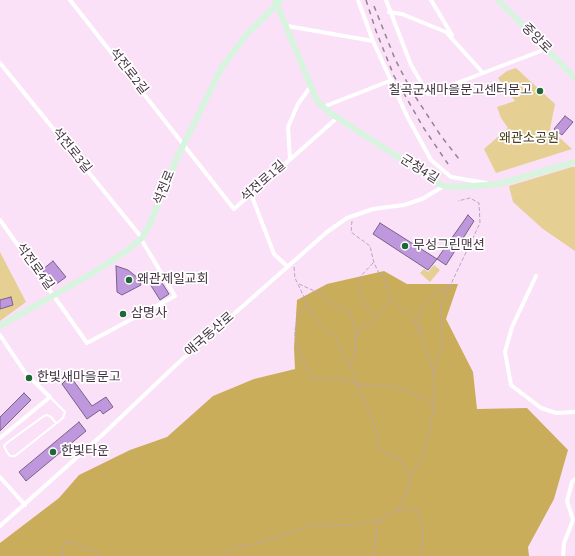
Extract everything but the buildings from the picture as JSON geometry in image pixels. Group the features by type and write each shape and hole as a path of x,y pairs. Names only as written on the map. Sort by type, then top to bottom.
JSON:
{"street":[{"name":"석전로2길","path":"70,0 184,145"},
{"path":"358,0 373,41 392,80 407,116 432,160 451,177 474,182 498,184"},
{"path":"387,0 389,12 411,65 428,94 546,49"},
{"path":"430,0 458,44"},
{"name":"중앙로","path":"498,0 575,78"},
{"name":"석전로","path":"0,326 126,252 141,238 150,224 184,145 222,67 247,34 278,1"},
{"name":"군청4길","path":"278,1 317,101 337,118 444,186 482,186 498,184 575,162"},
{"path":"389,12 402,14 446,32 483,73"},
{"path":"287,26 373,41"},
{"name":"석전로3길","path":"0,64 141,238 175,296 87,343 55,295"},
{"path":"323,107 392,80"},
{"path":"290,159 288,127 298,104 311,86"},
{"name":"석전로1길","path":"184,145 234,209 337,118"},
{"name":"애국동산로","path":"0,526 101,436 176,365 328,232 352,216 373,209 404,205 422,199 444,186"},
{"path":"251,194 274,254 290,265"},
{"name":"석전로4길","path":"0,220 55,295"},
{"path":"536,276 512,327 505,352 511,385 541,408 556,413 575,412"},
{"path":"0,335 26,374 50,397 0,438"},
{"path":"0,477 25,504"},
{"path":"564,556 564,543 573,520 567,500 572,482 575,478"}],"lane":[{"path":"50,397 64,412 65,416 15,456 10,456 7,452 4,446 44,416 47,415 51,417 56,423"}],"path":[{"path":"397,511 406,495 412,472 424,454 434,409 434,373 442,346 441,305 480,222 479,203 470,198 458,201"},
{"path":"352,216 351,232 370,246 374,263 380,275 384,276 385,284 391,299 414,317 434,373"},
{"path":"374,263 359,278 358,285 362,300 375,316"},
{"path":"290,265 295,268 295,278 313,316 336,338 345,359 350,366 376,429 378,445 382,451 398,458 410,477"},
{"path":"299,284 321,294 331,304 351,314 355,326 355,352 350,366"},
{"path":"420,334 418,318 423,306 433,295 450,286"},
{"path":"355,338 361,327 370,324 375,316 391,299"},
{"path":"307,304 298,316 295,338 303,361 313,378 324,380 339,378 358,385 375,385 403,389 427,400 434,409"},
{"path":"374,556 377,523 388,513 416,509 422,524 424,539 420,556"},
{"path":"223,556 231,549 266,541 312,525 347,525 383,519"},
{"path":"63,556 64,542 74,543 102,556"}],"green space":[{"name":"왜관소공원","path":"516,68 555,104 550,129 572,149 496,173 484,149 508,128 501,118 497,107 515,101 498,78 507,71"},
{"path":"575,167 575,251 543,229 513,202 509,186"},
{"path":"0,252 26,302 0,321"},
{"path":"434,265 440,270 430,282 420,273 424,269 428,272"}],"shaded area":[{"path":"384,271 407,284 458,284 446,319 473,372 477,409 527,408 568,450 554,499 528,547 529,556 0,556 0,543 59,498 79,475 130,450 167,437 213,396 254,379 295,369 294,347 297,300 327,284"}],"railway":[{"path":"366,0 376,31 394,76 423,127 448,164"},
{"path":"374,6 395,59 411,90 441,136 459,159"}],"place":[{"name":"칠곡군새마을문고센터문고","path":"540,91"},
{"name":"무성그린맨션","path":"405,246"},
{"name":"왜관제일교회","path":"129,280"},
{"name":"삼명사","path":"123,314"},
{"name":"한빛새마을문고","path":"29,378"},
{"name":"한빛타운","path":"53,452"}]}
